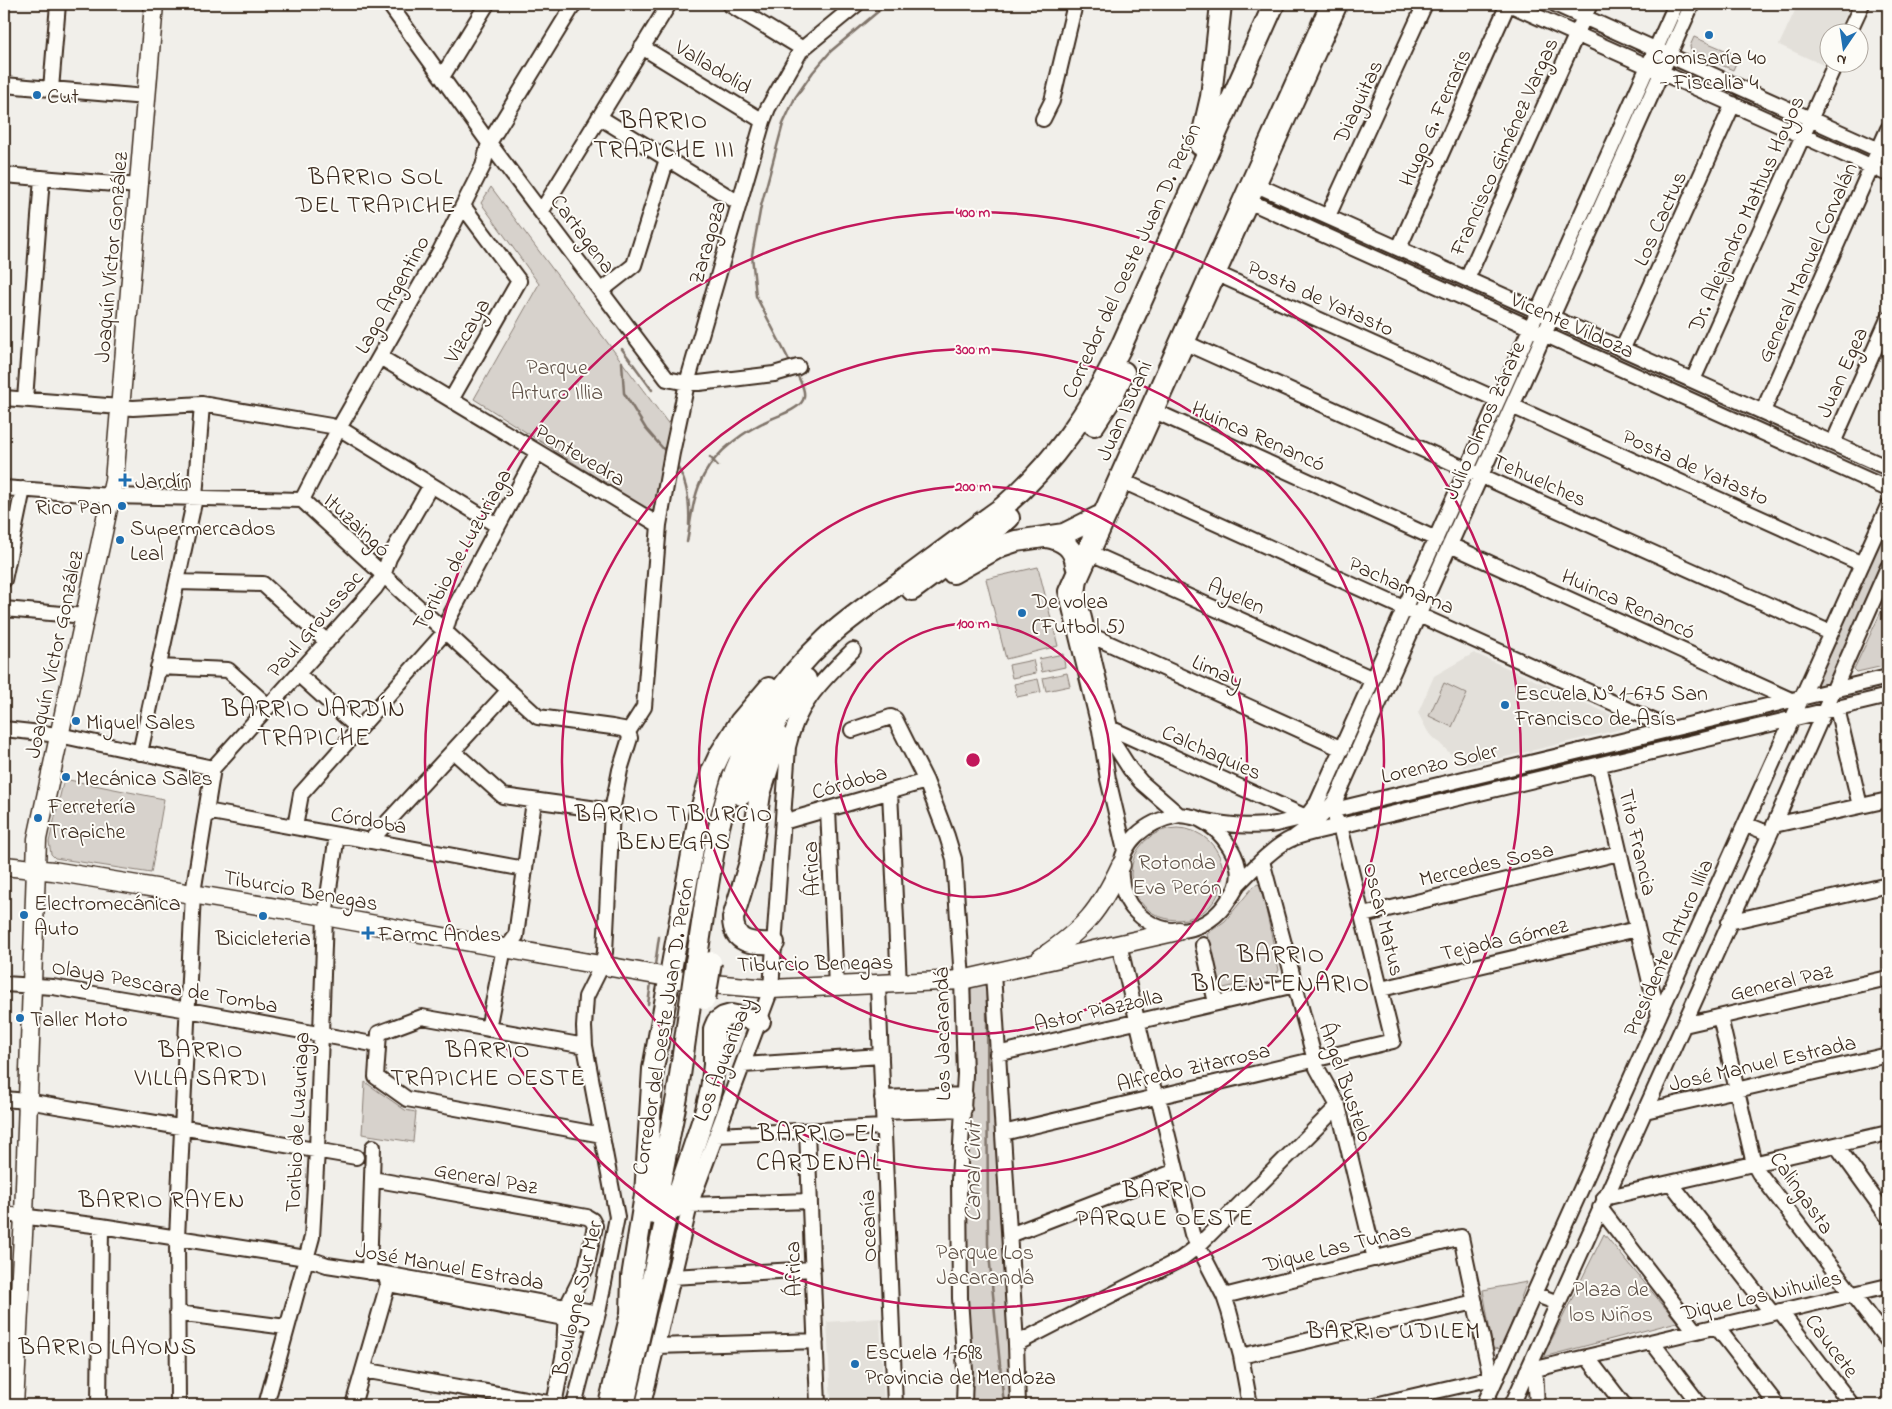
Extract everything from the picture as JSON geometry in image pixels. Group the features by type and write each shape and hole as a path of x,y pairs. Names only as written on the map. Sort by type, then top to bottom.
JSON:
{"highway":[{"path":"1169,239 1180,198 1207,121 1221,4"},
{"name":"Corredor del Oeste Juan D. Perón","path":"704,962 715,850 724,807 739,762 771,702 784,684 841,638 873,609 1002,508 1020,492 1062,446 1105,381 1274,4"},
{"name":"Corredor del Oeste Juan D. Perón","path":"873,609 898,601 1000,526 1058,472 1086,437 1111,399 1137,345 1288,4"},
{"path":"898,601 1001,546 1016,541 1064,534 1106,512"},
{"path":"1044,537 1058,539 1067,544 1073,552 1084,556"},
{"path":"631,1314 632,1277 645,1195 652,1069 699,816 709,781 720,754 740,722 757,701 777,680 841,638"},
{"name":"Corredor del Oeste Juan D. Perón","path":"610,1405 666,1160 704,962 732,828 741,795 755,760 779,716 805,680 830,654 841,638"},
{"path":"774,943 759,944 744,941 736,935 733,918 750,862 760,794 778,736 805,680"},
{"name":"Corredor del Oeste Juan D. Perón","path":"624,1405 678,1164 698,998"},
{"path":"659,1252 706,1110 714,1066 714,1028 717,1022 731,1015 760,1021"}],"main road":[{"name":"Joaquín Víctor González","path":"14,1405 10,1331 24,1216 36,869 40,821 111,496 121,408 154,4"},
{"name":"Tiburcio Benegas","path":"1035,963 1080,930 1094,914 1110,888 1123,858"},
{"name":"Tiburcio Benegas","path":"4,866 36,869 325,916 669,977 720,985 771,989 878,986 962,980 1178,931"}],"street":[{"path":"51,89 58,4"},
{"path":"442,77 487,4"},
{"name":"Lago Argentino","path":"302,500 339,428 440,251 483,166 488,143 574,4"},
{"path":"542,212 669,4"},
{"path":"729,4 803,49"},
{"name":"Zaragoza","path":"659,525 687,383 763,121 768,108 803,49 857,4"},
{"path":"1043,119 1052,101 1075,4"},
{"name":"Juan Isuani","path":"1123,858 1108,779 1105,729 1082,635 1066,591 1106,512 1214,272 1328,4"},
{"name":"Juan Isuani","path":"1253,183 1340,4"},
{"name":"Diaguitas","path":"1328,216 1425,4"},
{"path":"1508,4 1888,174"},
{"name":"Hugo G. Ferraris","path":"1398,248 1508,4"},
{"path":"1555,4 1884,152"},
{"name":"Francisco Giménez Vargas","path":"1467,279 1590,4"},
{"name":"Julio Olmos Zárate","path":"1306,817 1317,803 1342,749 1676,4"},
{"name":"Julio Olmos Zárate","path":"1292,839 1329,810 1337,797 1692,4"},
{"path":"1854,22 1862,4"},
{"name":"Cartagena","path":"396,8 488,143 667,379 687,383 774,374 798,367"},
{"name":"Valladolid","path":"642,47 763,121"},
{"name":"Dr. Alejandro Mathus Hoyos","path":"1693,380 1831,72"},
{"path":"4,85 146,97"},
{"name":"Los Cactus","path":"1623,348 1733,104"},
{"path":"599,117 739,203"},
{"name":"General Manuel Corvalán","path":"1763,411 1872,166 1884,152 1888,130"},
{"path":"602,292 634,265 667,159"},
{"path":"4,175 139,186"},
{"path":"25,399 42,178"},
{"name":"Vicente Vildoza","path":"1253,183 1888,468"},
{"name":"Vicente Vildoza","path":"1246,200 1888,489"},
{"name":"Vizcaya","path":"451,400 519,281 463,206"},
{"name":"Posta de Yatasto","path":"1214,272 1498,400"},
{"name":"Juan Egea","path":"1833,443 1888,319"},
{"name":"Tehuelches","path":"1182,341 1831,633"},
{"name":"Pontevedra","path":"380,357 659,525"},
{"path":"4,398 121,408 202,404 339,428 498,526"},
{"path":"140,752 195,498 202,404"},
{"name":"Posta de Yatasto","path":"1512,406 1862,564"},
{"name":"Huinca Renancó","path":"1152,410 1436,539"},
{"name":"Toribio de Luzuriaga","path":"295,827 301,794 446,632 449,618 537,453"},
{"name":"Pachamama","path":"1120,480 1674,728"},
{"name":"Paul Groussac","path":"213,768 375,588 383,576 389,558 431,485"},
{"name":"Ituzaingó","path":"4,488 111,496 302,500 538,717 612,727 628,732"},
{"path":"4,580 23,489"},
{"name":"Presidente Arturo Illia","path":"1484,1405 1494,1378 1534,1294 1792,719 1797,699 1831,633 1888,506"},
{"name":"Boulogne Sur Mer","path":"574,1405 596,1319 617,1217 585,1046 584,1017 586,997 602,965 605,952 612,811 620,770 630,738 628,732 644,707 659,525"},
{"name":"Huinca Renancó","path":"1450,545 1797,699"},
{"name":"Juan Isuani","path":"1082,635 1078,593 1084,556"},
{"name":"Ayelen","path":"1084,556 1373,679"},
{"name":"Presidente Arturo Illia","path":"1512,1405 1531,1370 1602,1203 1729,922 1830,710 1833,690 1888,567"},
{"path":"177,582 263,584 327,642"},
{"path":"4,609 84,616"},
{"name":"Limay","path":"1082,635 1342,749"},
{"name":"Los Aguaribay","path":"643,1405 690,1205 771,989 788,747 791,732 841,638"},
{"path":"158,667 228,670 268,706"},
{"path":"298,674 359,729"},
{"name":"Lorenzo Soler","path":"1202,820 1234,826 1252,827 1306,817 1888,677"},
{"path":"370,841 509,690"},
{"name":"Lorenzo Soler","path":"1237,885 1262,861 1292,839 1888,696"},
{"path":"1830,710 1860,806"},
{"name":"Los Jacarandá","path":"852,730 890,717 895,719 926,781 954,859 962,980 965,1095 960,1180 960,1298 965,1371 964,1405"},
{"path":"1674,728 1686,744"},
{"path":"4,729 58,735 213,768 193,894 177,1238 178,1405"},
{"name":"Juan Isuani","path":"1105,729 1130,769 1141,782 1179,815"},
{"name":"Calchaquies","path":"1105,729 1306,817"},
{"path":"453,751 503,796 612,811"},
{"name":"Tito Francia","path":"1599,765 1659,1016"},
{"name":"Córdoba","path":"783,822 926,781"},
{"path":"890,792 899,984"},
{"path":"1745,824 1772,829 1888,800"},
{"path":"488,1029 501,960 506,947 516,936 534,801"},
{"name":"África","path":"828,809 836,987"},
{"name":"Oscar Matus","path":"1329,810 1340,826 1393,1041"},
{"name":"Córdoba","path":"206,811 525,869"},
{"path":"1179,815 1202,820 1218,832 1230,847 1238,872 1237,885 1227,903 1214,917 1197,927 1178,931 1149,923 1134,911 1124,894 1122,884 1123,858 1134,836 1147,826 1163,818 1179,815"},
{"name":"Toribio de Luzuriaga","path":"266,1405 312,1237 322,1034 325,916 337,835"},
{"name":"Mercedes Sosa","path":"1363,915 1619,853"},
{"name":"Ángel Bustelo","path":"1262,861 1314,1059 1338,1106 1376,1259"},
{"path":"1729,922 1888,885"},
{"name":"Tejada Gómez","path":"1381,989 1637,929"},
{"path":"1119,944 1192,1234 1224,1296 1241,1356 1250,1405"},
{"path":"1203,945 1216,1004"},
{"path":"987,975 997,1054 1003,1133 1018,1405"},
{"name":"General Paz","path":"1684,1025 1888,978"},
{"name":"Olaya Pescara de Tomba","path":"4,984 32,985 188,1010 378,1045"},
{"name":"Astor Piazzolla","path":"997,1054 1295,985"},
{"name":"Oceanía","path":"878,986 895,1405"},
{"path":"585,1046 422,1017 379,1033 376,1077 407,1099 602,1135"},
{"name":"Calingasta","path":"1720,1017 1754,1164 1888,1341"},
{"name":"Alfredo Zitarrosa","path":"1003,1133 1393,1041"},
{"name":"José Manuel Estrada","path":"1645,1111 1888,1055"},
{"path":"743,1065 881,1056"},
{"path":"882,1098 965,1095"},
{"path":"4,1099 27,1101 356,1157"},
{"path":"1016,1344 1182,1259 1198,1246 1338,1106"},
{"path":"883,1112 964,1109"},
{"path":"716,1135 884,1127"},
{"name":"África","path":"807,1131 818,1405"},
{"path":"1696,1331 1602,1203 1671,1183 1888,1133"},
{"path":"1836,1145 1888,1217"},
{"path":"369,1272 373,1147"},
{"path":"1010,1235 1176,1171"},
{"name":"General Paz","path":"372,1179 587,1217 592,1220 595,1226 586,1268 565,1313"},
{"name":"Caucete","path":"1671,1183 1852,1405"},
{"path":"690,1205 810,1201"},
{"path":"4,1214 101,1226 306,1258"},
{"path":"100,1405 101,1226"},
{"name":"Dique Las Tunas","path":"1224,1296 1461,1237 1475,1302"},
{"name":"José Manuel Estrada","path":"306,1258 327,1265 369,1272 387,1279 596,1319"},
{"path":"672,1276 813,1269"},
{"path":"353,1405 364,1370 387,1279"},
{"name":"Dique Los Nihuiles","path":"1531,1370 1888,1286"},
{"path":"1534,1294 1558,1303"},
{"path":"1241,1356 1475,1302 1494,1378 1375,1405"},
{"path":"177,1313 286,1327"},
{"path":"364,1370 554,1405 564,1352 565,1313"},
{"path":"1716,1326 1777,1405"},
{"path":"657,1346 816,1341"},
{"path":"1652,1342 1700,1405"},
{"path":"1587,1357 1624,1405"},
{"path":"1531,1370 1539,1403"},
{"path":"1519,1389 1539,1403"}],"shaded area":[{"path":"1798,4 1851,4 1843,22 1820,22 1820,64 1779,45"},
{"name":"Escuela N° 1-675 San Francisco de Asís","path":"1474,653 1625,721 1625,728 1464,767 1428,732 1418,713 1434,676"},
{"name":"Escuela 1-698 Provincia de Mendoza","path":"880,1318 884,1405 831,1405 827,1322"}],"green space":[{"path":"1590,26 1646,52 1644,57 1587,31"},
{"path":"1694,37 1739,56 1733,70 1691,52 1690,46"},
{"path":"1677,66 1802,122 1800,127 1674,70"},
{"path":"1650,75 1654,75 1554,303 1549,300"},
{"path":"1814,128 1871,153 1870,158 1812,132"},
{"name":"Parque Arturo Illia","path":"491,187 670,426 654,514 474,399 539,284 481,203"},
{"path":"1266,197 1526,313 1524,317 1264,201"},
{"path":"1562,328 1888,474 1888,481 1559,334"},
{"path":"1888,518 1888,555 1830,684 1813,689 1814,682"},
{"name":"De volea (Futbol 5)","path":"1038,567 1058,646 1006,659 986,579"},
{"path":"1888,597 1888,665 1857,672 1854,669"},
{"path":"1407,619 1410,619 1330,800 1327,802 1325,800"},
{"path":"1063,654 1065,667 1042,672 1039,659"},
{"path":"1033,660 1036,673 1012,678 1009,665"},
{"path":"1067,673 1070,686 1046,691 1043,678"},
{"path":"1038,679 1041,692 1017,697 1014,684"},
{"path":"1444,683 1467,694 1452,727 1429,716"},
{"path":"1784,708 1785,714 1690,736 1687,731"},
{"path":"1674,735 1677,740 1350,817 1348,811"},
{"path":"64,779 164,799 151,873 55,858 51,854 49,842"},
{"name":"Rotonda Eva Perón","path":"1177,828 1195,831 1210,841 1220,856 1223,874 1220,892 1210,907 1195,917 1177,920 1159,917 1144,907 1134,892 1131,874 1134,856 1144,841 1159,831"},
{"path":"1258,884 1261,887 1279,970 1276,976 1219,989 1207,934 1225,921 1253,887"},
{"name":"Parque Los Jacarandá","path":"986,982 989,985 1013,1405 968,1405 962,1263 971,1050 971,990 972,985"},
{"path":"365,1082 405,1110 416,1112 413,1142 362,1134"},
{"name":"Plaza de los Niños","path":"1604,1234 1677,1322 1543,1357"},
{"path":"1527,1282 1502,1348 1493,1349 1483,1290"}],"waterway":[{"path":"790,362 756,296 752,255 761,206 783,124 795,98 813,72 831,51 887,4"},
{"name":"Canal Civit","path":"622,349 652,390"},
{"path":"622,362 624,393 646,429 666,452"},
{"path":"687,542 697,490 704,475 716,457 742,435 801,403 804,394 797,374"},
{"name":"Canal Civit","path":"710,457 718,466"},
{"path":"676,465 683,479 687,494 689,525"},
{"path":"655,965 659,937"},
{"path":"648,1004 651,983"},
{"name":"Canal Civit","path":"987,994 988,1244 1004,1405"}],"place":[{"name":"Comisaría 40 - Fiscalia 4","path":"1709,35"},
{"name":"Cut","path":"37,95"},
{"name":"Jardín","path":"125,480"},
{"name":"Rico Pan","path":"122,506"},
{"name":"Supermercados Leal","path":"120,540"},
{"name":"De volea (Futbol 5)","path":"1022,613"},
{"name":"Escuela N° 1-675 San Francisco de Asís","path":"1505,705"},
{"name":"Miguel Sales","path":"76,721"},
{"name":"Mecánica Sales","path":"66,777"},
{"name":"Ferretería Trapiche","path":"38,818"},
{"name":"Electromecánica Auto","path":"24,915"},
{"name":"Bicicleteria","path":"263,916"},
{"name":"Farmc Andes","path":"368,933"},
{"name":"Taller Moto","path":"20,1018"},
{"name":"Escuela 1-698 Provincia de Mendoza","path":"855,1364"}],"district":[{"name":"BARRIO TRAPICHE III","path":"664,134"},
{"name":"BARRIO SOL DEL TRAPICHE","path":"376,190"},
{"name":"BARRIO JARDÍN TRAPICHE","path":"314,722"},
{"name":"BARRIO TIBURCIO BENEGAS","path":"674,827"},
{"name":"BARRIO BICENTENARIO","path":"1281,968"},
{"name":"BARRIO VILLA SARDI","path":"201,1063"},
{"name":"BARRIO TRAPICHE OESTE","path":"488,1063"},
{"name":"BARRIO EL CARDENAL","path":"819,1146"},
{"name":"BARRIO RAYEN","path":"162,1199"},
{"name":"BARRIO PARQUE OESTE","path":"1165,1203"},
{"name":"BARRIO UDILEM","path":"1394,1330"},
{"name":"BARRIO LAYONS","path":"108,1346"}]}
